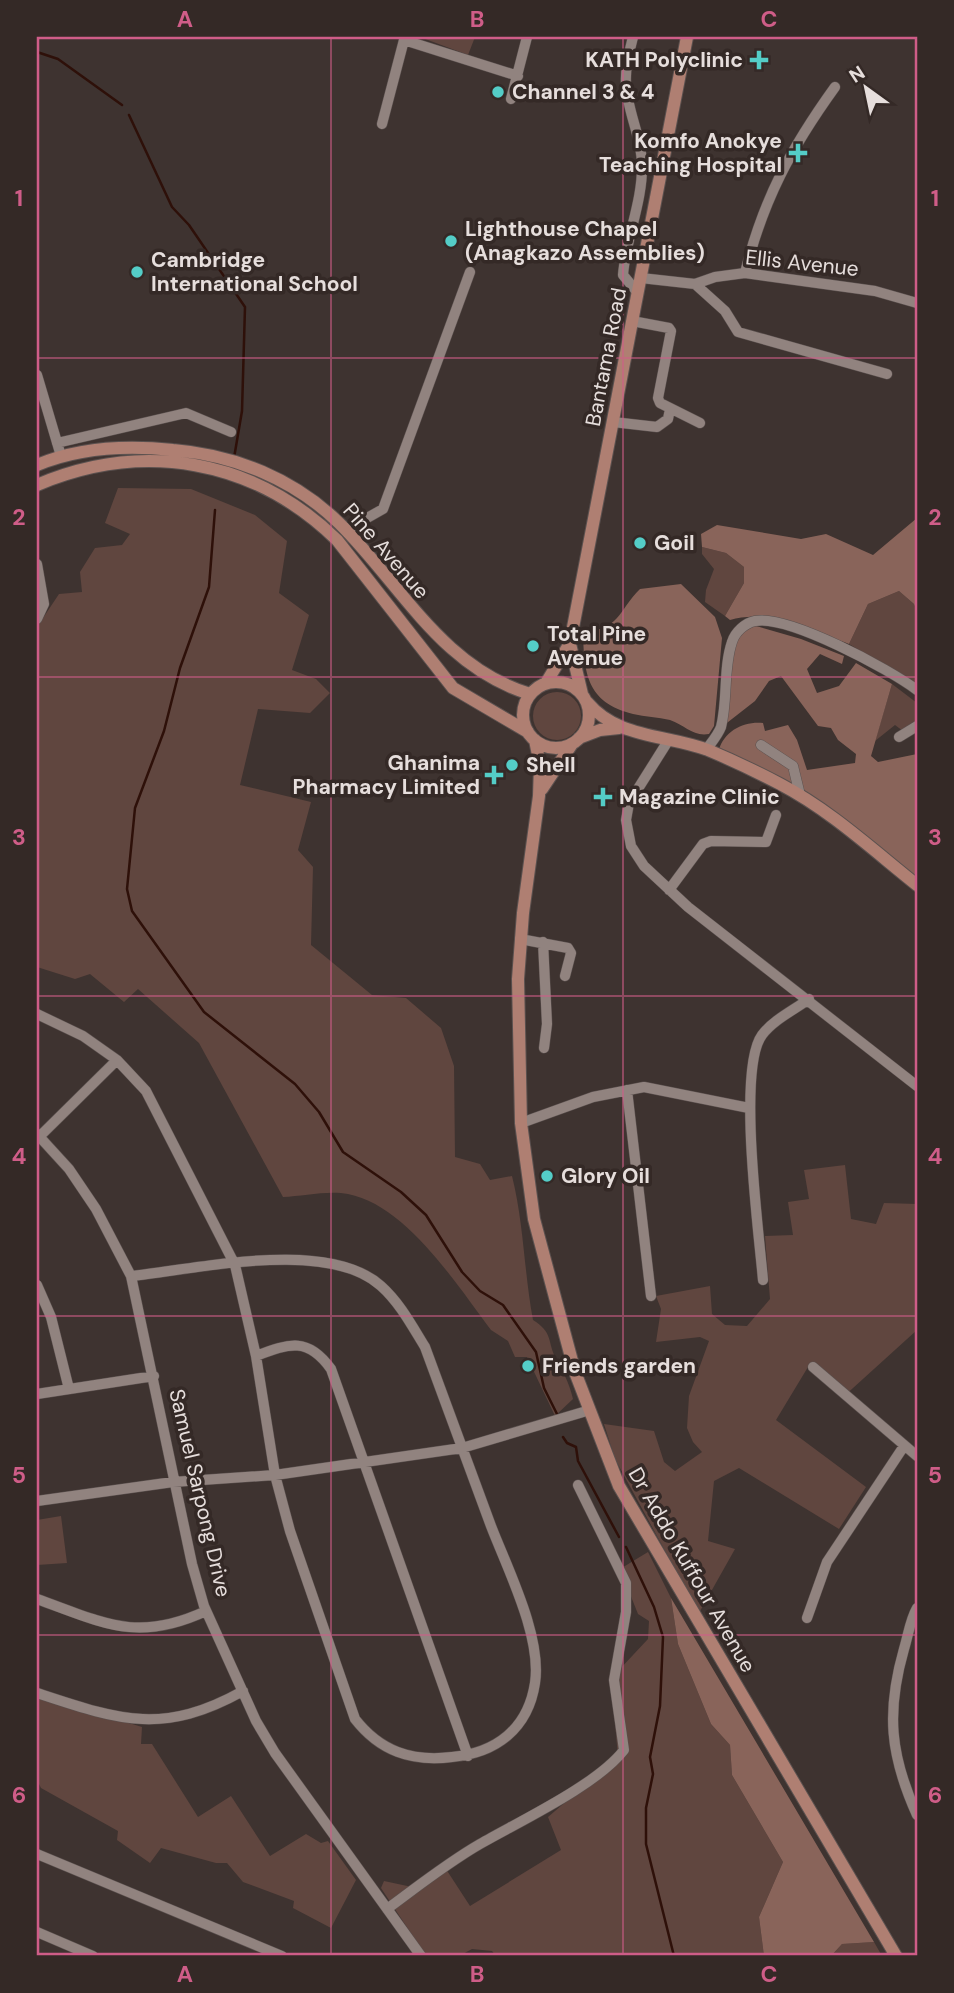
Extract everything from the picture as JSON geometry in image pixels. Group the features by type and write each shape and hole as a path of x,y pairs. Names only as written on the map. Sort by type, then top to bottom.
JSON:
{"main road":[{"name":"Bantama Road","path":"570,643 687,37"},
{"name":"Pine Avenue","path":"40,461 108,448 189,451 226,458 280,480 324,510 346,530 448,648 497,682 530,694"},
{"path":"37,485 61,475 103,465 151,461 202,465 247,478 320,523 337,540 453,688 550,747 575,741 600,730 619,728"},
{"path":"539,796 540,765 523,716 530,694 546,683 570,643"},
{"path":"539,796 550,772 589,719 570,643"},
{"path":"546,683 568,684 602,719 619,728 706,750 800,795 917,885"},
{"name":"Dr Addo Kuffour Avenue","path":"539,796 520,939 521,1123 537,1232 572,1360 619,1486 896,1956"}],"street":[{"path":"510,99 527,37"},
{"path":"633,37 625,65 626,88 638,127 642,164 637,215 622,275 638,293"},
{"path":"382,124 404,40 518,76"},
{"path":"745,274 757,227 773,186 803,130 835,87"},
{"path":"346,530 383,509 470,272"},
{"name":"Ellis Avenue","path":"641,278 695,285 715,277 745,274 862,289 917,303"},
{"path":"695,285 725,311 738,332 887,374"},
{"path":"632,321 668,328 671,331 658,398 660,403 670,409 700,423"},
{"path":"37,375 61,456"},
{"path":"613,422 657,427 668,419 670,409"},
{"path":"57,443 186,413 231,432"},
{"path":"37,564 44,604 37,618"},
{"path":"706,750 720,729 732,642 740,629 751,621 762,620 802,631 858,654 917,690"},
{"path":"899,737 917,726"},
{"path":"668,741 629,803 626,820 631,846 644,866 669,890 809,999 857,1042 917,1086"},
{"path":"761,745 793,766 800,795"},
{"path":"669,890 703,844 710,841 766,842 776,815"},
{"path":"520,939 568,948 571,953 565,976"},
{"path":"543,942 547,1024 544,1048"},
{"path":"763,1280 749,1108 755,1052 761,1036 809,999"},
{"path":"37,1014 83,1036 117,1060 146,1091 234,1265 256,1356 275,1475 290,1531 355,1718 366,1734 385,1748 407,1756 431,1760 468,1756 489,1749 515,1730 529,1707 536,1682 526,1619 425,1347 401,1309 380,1285 350,1267 306,1259 272,1259 234,1265 131,1276"},
{"path":"38,1135 117,1060"},
{"path":"521,1123 593,1097 644,1087 749,1108"},
{"path":"626,1090 651,1296"},
{"name":"Samuel Sarpong Drive","path":"38,1135 69,1169 96,1209 131,1276 154,1376 173,1482 206,1611 243,1691 275,1753 421,1956"},
{"path":"37,1285 51,1317 69,1389"},
{"path":"256,1356 296,1345 310,1348 322,1356 331,1369 468,1756"},
{"path":"807,1618 827,1562 913,1450 813,1367"},
{"path":"37,1394 154,1376"},
{"path":"37,1501 173,1482 275,1475 462,1448 590,1410"},
{"path":"387,1909 457,1858 547,1807 610,1764 624,1750 614,1680 626,1612 626,1583 578,1485"},
{"path":"37,1599 118,1628 148,1629 170,1625 206,1611"},
{"path":"917,1608 892,1691 891,1726 898,1765 917,1815"},
{"path":"37,1693 125,1720 150,1721 194,1715 243,1691"},
{"path":"37,1854 282,1956"},
{"path":"37,1932 93,1956"}],"shaded area":[{"path":"420,37 475,37 468,55"},
{"path":"118,488 191,489 255,515 287,541 279,593 309,615 292,670 316,679 330,693 310,713 258,709 240,785 311,802 298,850 313,867 311,945 372,995 406,998 441,1028 454,1066 455,1157 480,1164 490,1180 512,1176 533,1320 547,1333 573,1399 555,1416 527,1357 515,1357 508,1341 491,1330 446,1270 410,1230 369,1201 348,1194 324,1193 283,1197 199,1043 138,989 124,1002 90,974 75,979 37,967 37,627 59,594 82,592 80,572 95,548 122,545 130,534 105,523"},
{"path":"917,518 917,612 914,604 899,591 868,604 849,644 775,619 745,617 730,620 725,616 744,583 744,567 726,553 702,547 701,534 717,525 801,539 826,534 873,555"},
{"path":"702,547 726,553 744,567 744,583 725,616 705,602 706,590 714,569 702,554"},
{"path":"681,584 715,617 722,638 714,726 709,734 694,732 670,720 617,709 597,694 587,673 583,631 604,628 611,624 640,589"},
{"path":"899,591 914,604 917,612 917,685 849,644 868,604"},
{"path":"756,626 801,639 844,656 842,664 820,654 807,669 817,693 839,686 856,663 892,684 871,756 878,762 917,754 917,878 719,750 725,737 742,726 763,723 765,731 788,725 797,740 807,770 855,763 856,754 838,740 831,728 818,726 781,676 769,681 755,701 723,726 735,642 748,627"},
{"path":"892,684 917,703 917,722 903,731 895,725 875,741"},
{"path":"557,692 574,699 581,716 574,733 557,740 540,733 533,716 540,699"},
{"path":"845,1165 851,1219 876,1224 884,1203 917,1204 917,1330 842,1398 808,1367 776,1420 866,1487 839,1529 739,1468 714,1481 708,1541 735,1549 699,1613 615,1459 604,1424 654,1431 664,1462 675,1471 702,1452 693,1442 687,1428 689,1396 709,1341 700,1337 656,1342 661,1309 656,1296 710,1286 712,1314 725,1325 747,1326 770,1299 765,1236 793,1235 788,1202 809,1199 804,1170"},
{"path":"61,1516 67,1563 37,1565 37,1520"},
{"path":"648,1552 671,1598 678,1644 711,1724 730,1745 732,1775 783,1862 759,1917 764,1956 496,1956 492,1951 472,1949 459,1956 426,1956 381,1888 384,1881 412,1887 444,1866 470,1906 561,1850 548,1817 618,1757 613,1699 619,1670 648,1639 649,1621 638,1614 620,1569"},
{"path":"671,1598 874,1942 842,1944 831,1956 764,1956 759,1917 783,1862 732,1775 730,1745 711,1724 678,1644"},
{"path":"37,1695 142,1727 141,1744 152,1744 198,1817 231,1796 270,1856 306,1834 321,1843 328,1841 356,1880 331,1928 293,1908 294,1901 243,1882 227,1863 216,1863 161,1848 150,1863 117,1840 118,1831 41,1788 37,1780"},
{"path":"874,1942 882,1956 831,1956 842,1944"}],"waterway":[{"path":"37,52 58,59 122,105"},
{"path":"129,115 172,207 189,225 245,307 242,411 234,458"},
{"path":"215,510 209,587 180,668 164,731 135,808 127,889 132,911 204,1012 295,1084 319,1112 343,1152 401,1192 426,1215 462,1272 480,1291 503,1305 536,1352 544,1388 558,1416"},
{"path":"563,1437 567,1443 576,1447 578,1461 619,1537"},
{"path":"626,1547 654,1607 663,1637 660,1706 650,1757 653,1774 646,1808 646,1844 674,1956"}],"place":[{"name":"KATH Polyclinic","path":"759,60"},
{"name":"Channel 3 & 4","path":"498,92"},
{"name":"Komfo Anokye Teaching Hospital","path":"798,153"},
{"name":"Lighthouse Chapel (Anagkazo Assemblies)","path":"451,241"},
{"name":"Cambridge International School","path":"137,272"},
{"name":"Goil","path":"640,543"},
{"name":"Total Pine Avenue","path":"533,646"},
{"name":"Shell","path":"512,765"},
{"name":"Ghanima Pharmacy Limited","path":"494,775"},
{"name":"Magazine Clinic","path":"603,797"},
{"name":"Glory Oil","path":"547,1176"},
{"name":"Friends garden","path":"528,1366"}]}
